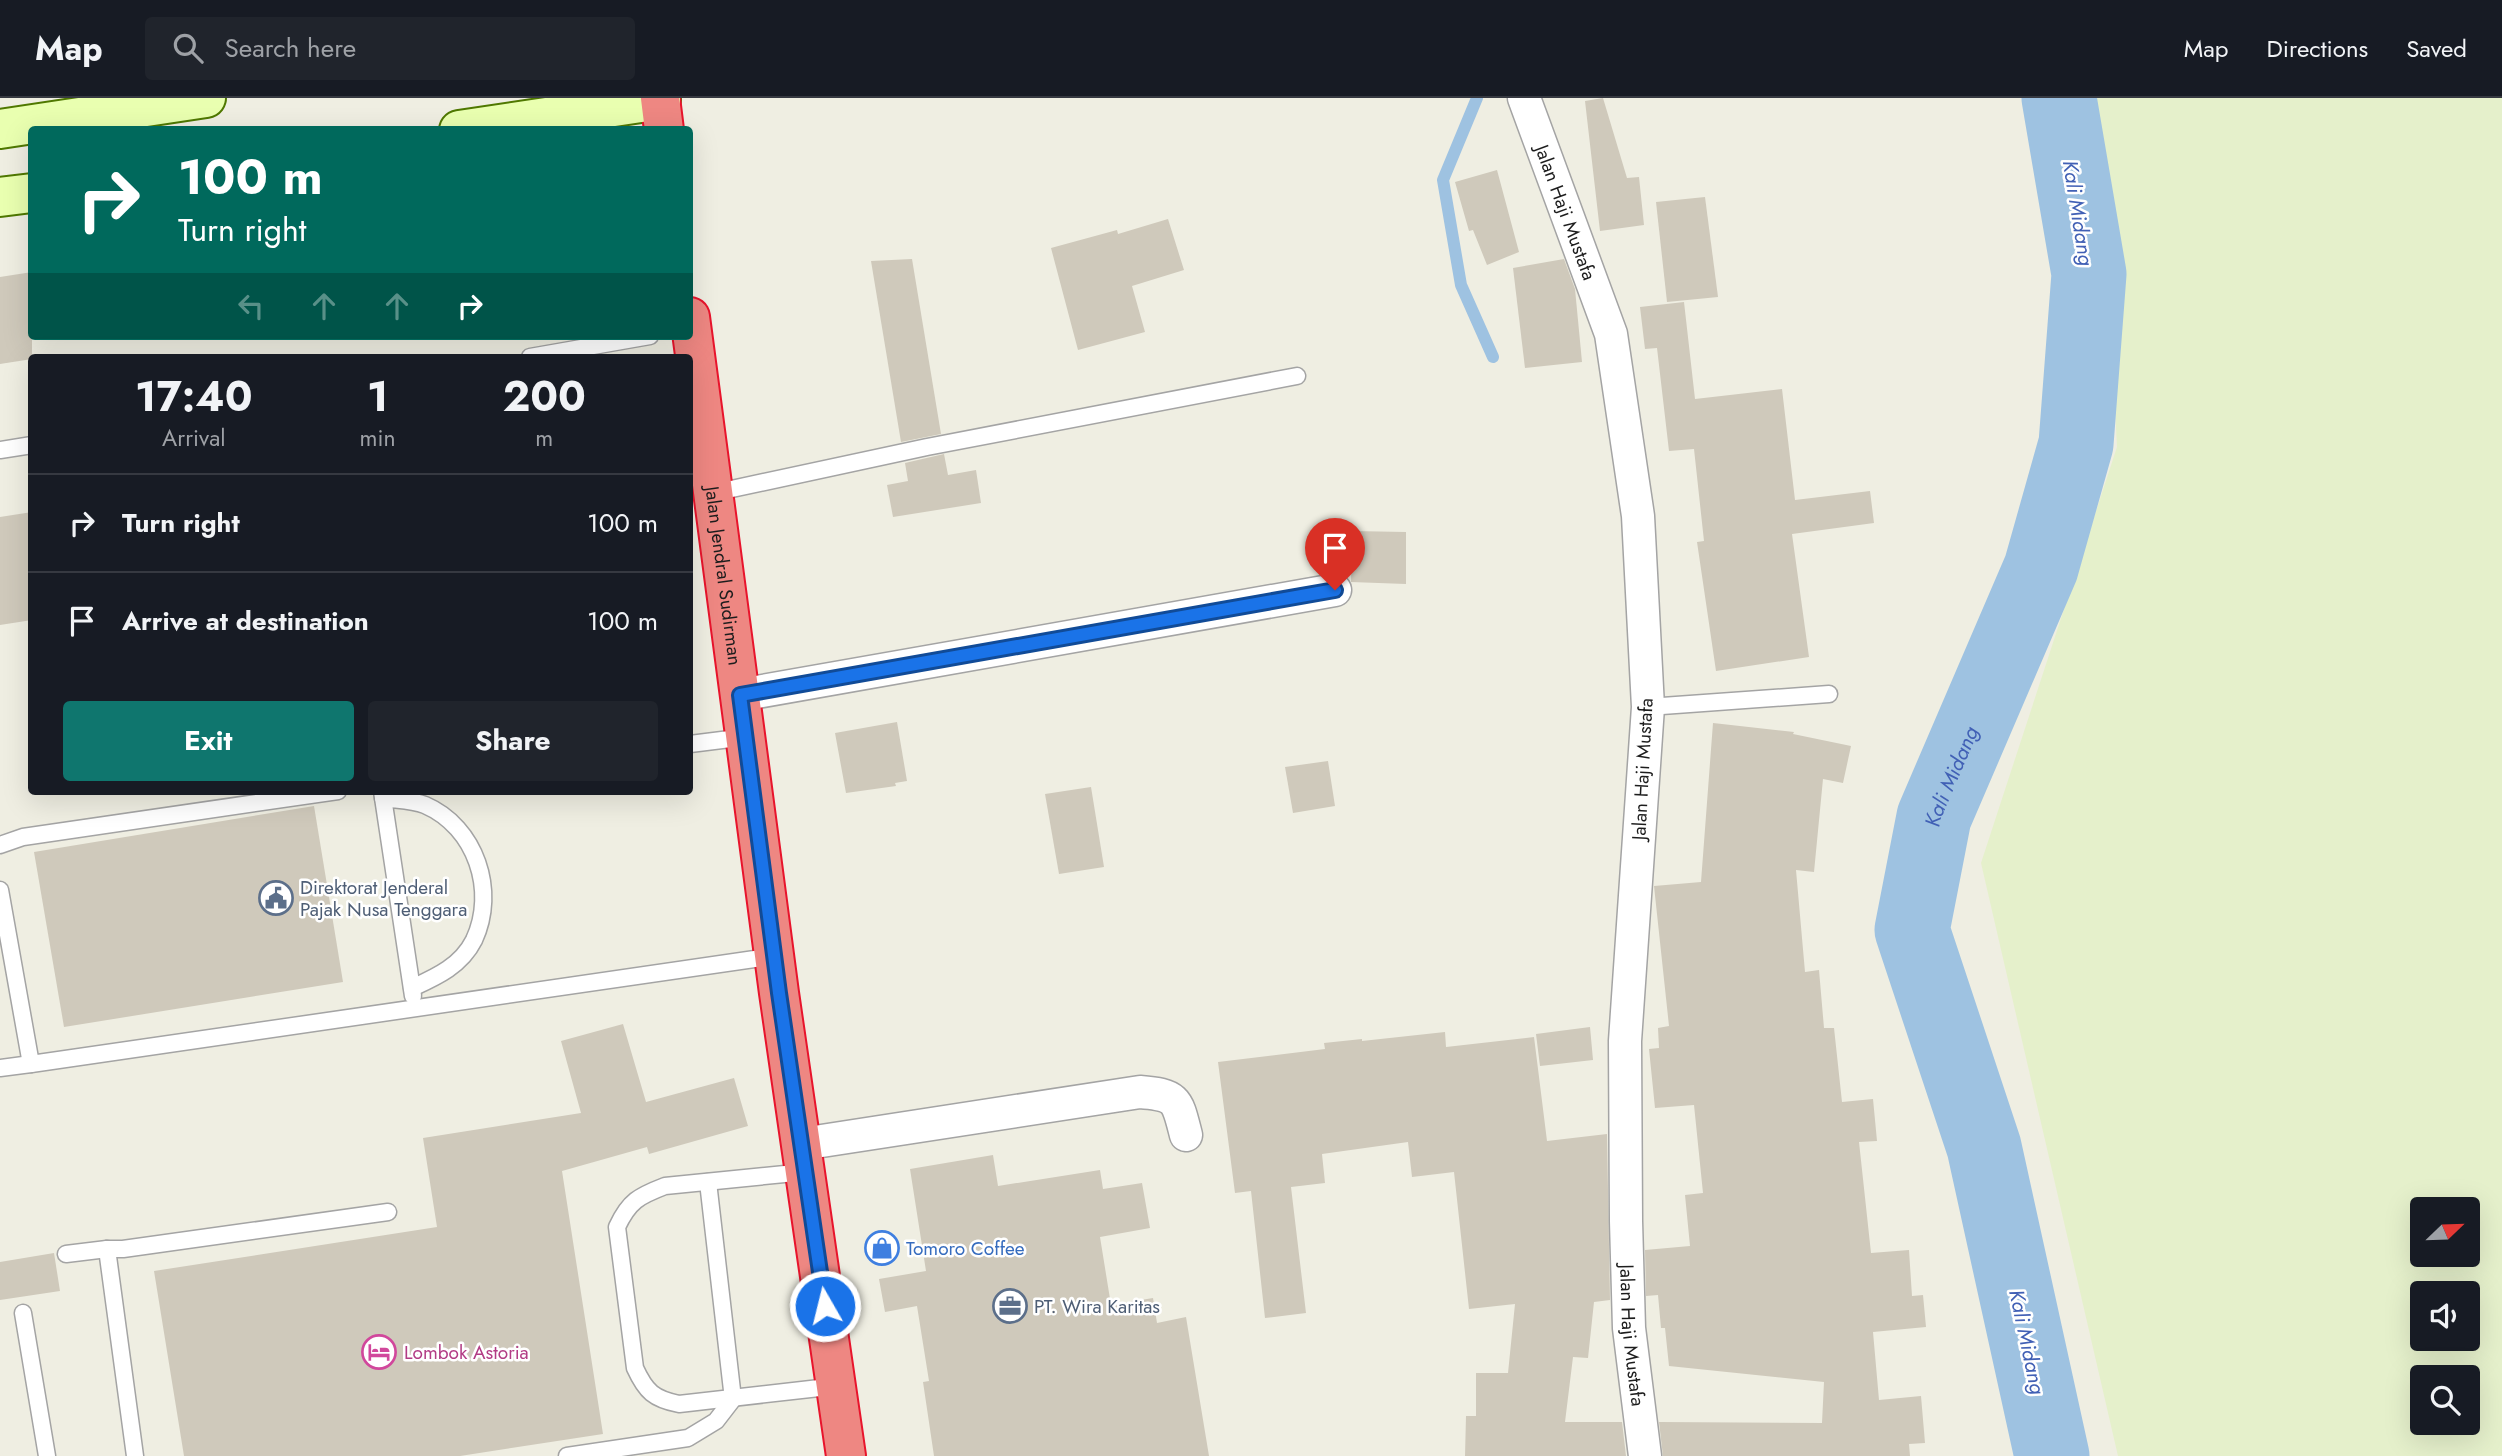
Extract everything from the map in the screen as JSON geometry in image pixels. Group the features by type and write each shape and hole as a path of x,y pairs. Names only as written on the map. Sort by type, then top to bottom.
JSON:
{"highway":[{"name":"Jalan Jendral Sudirman","path":"692,340 846,1456"}],"main road":[{"path":"0,130 206,98"},
{"path":"498,126 662,109"},
{"path":"0,197 28,193"}],"street":[{"name":"Jalan Haji Mustafa","path":"1524,98 1611,334 1638,516 1648,707 1625,1041 1626,1222 1629,1328 1645,1456"},
{"path":"740,695 1335,590"},
{"path":"804,1158 1140,1092 1164,1094 1178,1104 1186,1135"}],"lane":[{"path":"547,354 627,340"},
{"path":"713,493 927,447 1297,376"},
{"path":"0,450 28,446"},
{"path":"1648,707 1829,694"},
{"path":"693,744 746,737"},
{"path":"0,845 23,837 311,795"},
{"path":"412,988 447,972 473,942 485,902 479,863 458,828 424,805 382,795 415,1009"},
{"path":"0,891 31,1064"},
{"path":"0,1068 775,956"},
{"path":"804,1158 708,1182 665,1186 643,1194 626,1207 617,1227 635,1368 643,1387 661,1401 679,1404 837,1386"},
{"path":"567,1456 688,1438 716,1420 733,1399 708,1182"},
{"path":"66,1254 123,1249 388,1212"},
{"path":"107,1249 135,1456"},
{"path":"23,1313 47,1456"}],"green space":[{"path":"2086,98 2502,98 2502,1456 2118,1456 1981,863 2117,447 2102,151"}],"building":[{"path":"1603,98 1627,178 1639,177 1644,225 1600,231 1585,101"},
{"path":"1497,170 1519,252 1487,265 1473,230 1469,231 1455,182"},
{"path":"1705,197 1718,297 1667,302 1656,202"},
{"path":"1168,219 1184,270 1132,286 1145,332 1078,350 1051,248 1117,230 1118,234"},
{"path":"912,259 941,434 901,442 871,261"},
{"path":"1564,259 1575,289 1582,362 1525,368 1513,268"},
{"path":"28,273 28,340 32,340 32,354 28,354 28,360 0,364 0,277"},
{"path":"1684,302 1695,399 1782,389 1795,500 1870,491 1874,523 1792,534 1809,657 1716,671 1697,542 1704,541 1694,449 1669,451 1657,348 1645,349 1640,307"},
{"path":"944,454 948,475 976,470 981,503 893,517 887,485 908,481 905,463"},
{"path":"28,513 28,621 0,625 0,517"},
{"path":"1352,531 1406,532 1406,584 1351,582"},
{"path":"897,722 907,781 895,783 896,786 846,793 835,733"},
{"path":"1713,723 1794,732 1793,734 1851,746 1843,783 1823,779 1814,872 1796,870 1805,972 1819,970 1824,1028 1834,1028 1842,1102 1873,1099 1877,1141 1859,1142 1871,1253 1909,1250 1912,1296 1923,1295 1926,1327 1873,1332 1879,1400 1921,1396 1925,1443 1909,1444 1910,1456 1663,1456 1659,1422 1822,1423 1824,1382 1669,1366 1658,1295 1646,1296 1645,1250 1690,1246 1685,1195 1703,1193 1694,1105 1655,1108 1649,1049 1659,1048 1658,1028 1669,1026 1654,886 1701,882"},
{"path":"1328,761 1335,806 1293,813 1285,767"},
{"path":"1091,787 1104,867 1059,874 1045,794"},
{"path":"314,806 343,982 64,1027 34,852"},
{"name":"Lombok Astoria","path":"623,1024 646,1102 734,1078 748,1126 649,1154 647,1147 562,1171 603,1434 460,1456 184,1456 154,1271 437,1227 423,1138 581,1113 561,1041"},
{"path":"1590,1027 1593,1060 1540,1066 1536,1034"},
{"path":"1445,1032 1446,1047 1534,1037 1547,1141 1607,1134 1610,1300 1594,1302 1588,1358 1573,1357 1565,1422 1622,1422 1626,1456 1465,1456 1466,1416 1476,1416 1476,1373 1508,1373 1515,1304 1469,1309 1454,1172 1412,1177 1408,1142 1322,1154 1325,1183 1291,1187 1306,1313 1265,1318 1251,1191 1235,1193 1218,1062 1325,1049 1324,1043"},
{"path":"993,1155 998,1186 1100,1170 1103,1189 1142,1183 1150,1228 1100,1237 1111,1305 1153,1298 1157,1323 1186,1317 1209,1456 934,1456 923,1382 929,1381 917,1306 885,1312 879,1279 926,1271 910,1169"},
{"path":"54,1253 60,1291 0,1300 0,1262"}],"waterway":[{"path":"1477,98 1443,180 1461,285 1493,357"},
{"name":"Kali Midang","path":"2052,1456 1984,1147 1912,930 1934,817 2041,568 2076,444 2089,274 2059,98"}],"place":[{"name":"Direktorat Jenderal Pajak Nusa Tenggara","path":"276,898"},
{"name":"Tomoro Coffee","path":"882,1248"},
{"name":"PT. Wira Karitas","path":"1010,1306"},
{"name":"Lombok Astoria","path":"379,1352"}],"route":[{"path":"825,1306 779,993 740,695 1335,590"}]}
